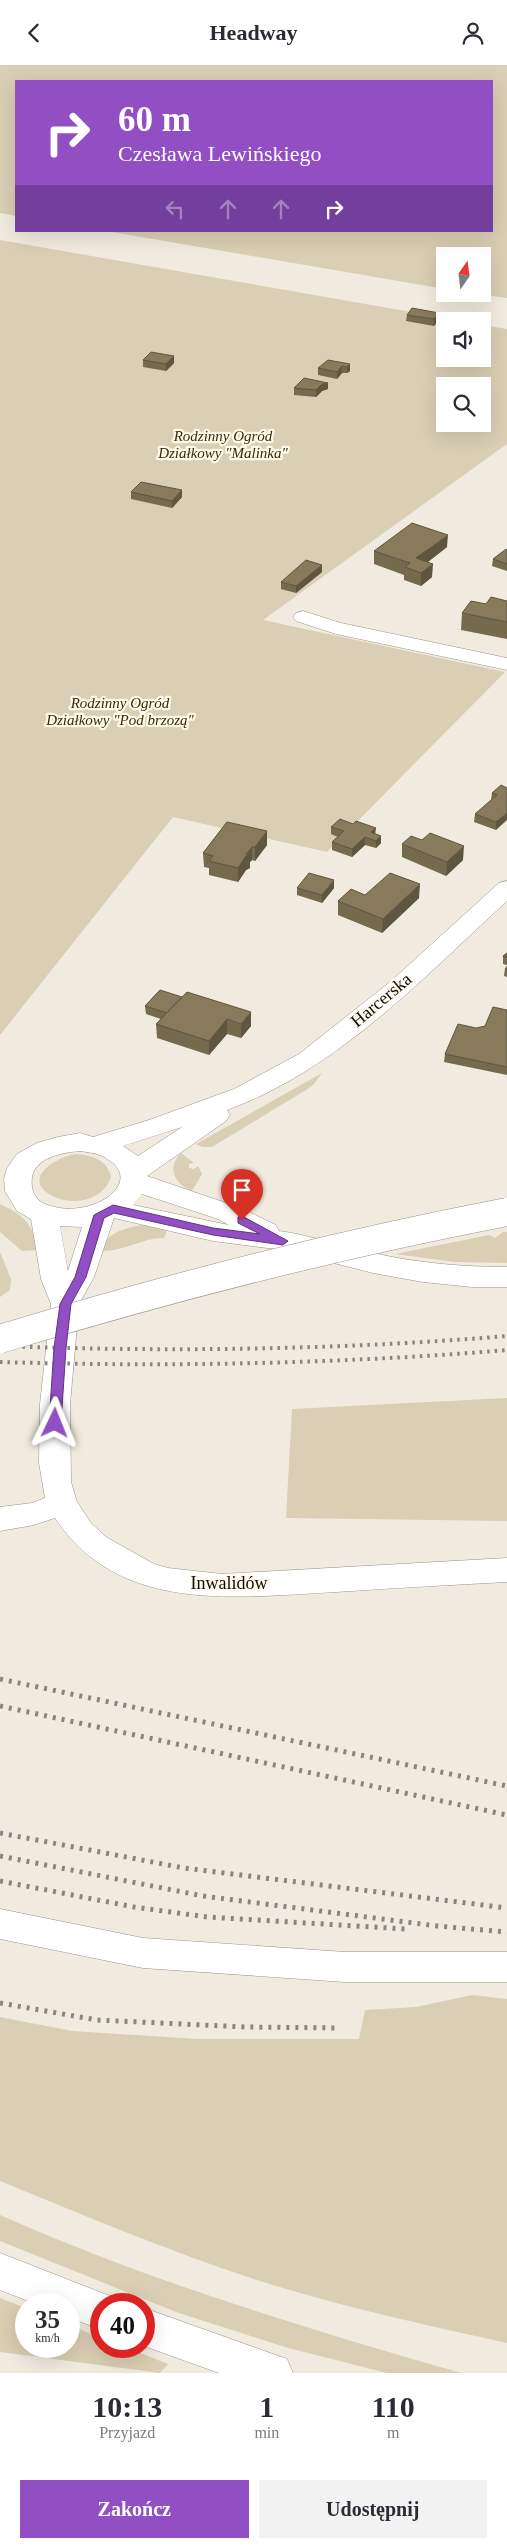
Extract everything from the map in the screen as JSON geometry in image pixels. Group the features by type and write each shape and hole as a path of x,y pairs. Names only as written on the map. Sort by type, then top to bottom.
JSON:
{"street":[{"path":"303,617 336,628 507,664"},
{"name":"Harcerska","path":"99,1144 158,1126 243,1095 277,1079 316,1054 399,987 507,888"},
{"name":"Harcerska","path":"134,1177 243,1095"},
{"path":"12,1165 29,1158 43,1149 61,1144 80,1142 99,1144 115,1151 127,1160 134,1177 131,1192 106,1212"},
{"path":"12,1165 19,1170 16,1183 10,1195 44,1214 67,1219 106,1212 213,1232 283,1241 373,1263 423,1272 472,1277 507,1277"},
{"path":"134,1177 228,1213 283,1241"},
{"name":"Inwalidów","path":"106,1212 80,1277 66,1304 55,1404 54,1463 56,1482 62,1505 80,1531 95,1545 143,1572 194,1585 222,1586 507,1570"},
{"path":"0,1339 144,1295 257,1265 507,1212"},
{"path":"44,1214 55,1279 66,1304"},
{"path":"0,1519 34,1514 62,1505"},
{"path":"0,1924 143,1953 345,1967 507,1967"},
{"path":"0,2271 90,2307"},
{"path":"155,2331 273,2373"}],"green space":[{"path":"0,65 507,65 507,298 491,296 491,247 436,247 436,287 112,232 493,232 493,80 15,80 15,216 0,213"},
{"path":"0,240 436,316 436,367 491,367 491,326 507,329 507,444 263,620 505,672 327,852 173,817 0,1035"},
{"path":"322,1073 314,1084 306,1090 212,1147 202,1147 196,1144"},
{"path":"181,1153 194,1163 189,1164 189,1168 194,1169 198,1166 202,1174 192,1191 181,1184 174,1175 174,1164"},
{"path":"76,1154 93,1157 103,1162 111,1177 101,1192 94,1196 77,1201 59,1199 43,1188 40,1182 41,1175 45,1169 60,1159"},
{"path":"0,1204 16,1212 26,1221 33,1233 38,1250 22,1251 0,1232"},
{"path":"142,1225 168,1228 164,1238 156,1238 109,1251 100,1251 107,1239 116,1232"},
{"path":"503,1232 507,1232 507,1263 455,1262 395,1254 489,1235 495,1238"},
{"path":"0,1252 11,1279 10,1290 0,1297"},
{"path":"507,1398 507,1521 286,1518 292,1409"},
{"path":"472,1995 507,1999 507,2343 362,2310 241,2275 171,2250 0,2181 0,2017 72,2031 198,2039 359,2039 365,2010 416,2007"},
{"path":"0,2215 113,2261 228,2302 344,2339 461,2373 387,2373 288,2348 176,2312 155,2304 155,2293 129,2293 0,2241"},
{"path":"0,2298 15,2304 15,2354 0,2352"},
{"path":"80,2329 90,2334 90,2358 153,2358 168,2364 160,2373 46,2358 80,2358"}],"building":[{"path":"412,308 436,312 434,319 407,315"},
{"path":"151,352 174,356 166,364 143,360"},
{"path":"328,360 350,364 347,367 342,366 337,372 318,368"},
{"path":"304,378 328,383 322,384 316,390 294,388"},
{"path":"141,482 182,490 172,501 131,492"},
{"path":"412,523 448,535 416,558 433,564 421,573 405,567 410,563 374,551"},
{"path":"506,549 507,564 493,559"},
{"path":"306,560 322,565 296,586 281,582"},
{"path":"491,597 507,601 507,622 462,613 471,601 486,604"},
{"path":"501,785 507,788 507,813 496,822 475,814 497,795 492,793"},
{"path":"340,819 353,824 356,821 376,828 371,832 381,836 376,841 365,837 352,849 332,842 344,831 331,827"},
{"path":"227,822 267,831 255,847 252,847 246,854 250,854 246,856 238,868 209,861 213,856 203,853"},
{"path":"430,833 464,846 447,862 402,844 411,836 422,840"},
{"path":"309,873 334,880 322,895 297,888"},
{"path":"390,873 420,884 383,919 338,901 351,889 365,895"},
{"path":"160,990 182,997 167,1013 145,1006"},
{"path":"187,992 251,1012 241,1024 227,1019 209,1041 156,1024"},
{"path":"493,1007 507,1010 507,1067 445,1054 458,1024 476,1028 485,1026"}],"tram line":[{"path":"0,1332 125,1294 315,1245 507,1205"},
{"path":"0,1347 188,1292 315,1260 507,1219"}],"railway":[{"path":"0,1346 254,1349 444,1341 507,1336"},
{"path":"0,1362 254,1363 444,1355 507,1350"},
{"path":"0,1679 507,1786"},
{"path":"0,1706 507,1815"},
{"path":"0,1833 184,1868 507,1908"},
{"path":"0,1856 203,1896 437,1926 507,1932"},
{"path":"0,1881 134,1907 207,1917 406,1929"},
{"path":"0,2003 97,2020 245,2027 340,2028"}],"route":[{"path":"55,1423 60,1348 66,1304 80,1277 100,1215 113,1209 213,1232 283,1241 242,1220"}],"park label":[{"name":"Rodzinny Ogród Działkowy \"Malinka\"","path":"223,444"},
{"name":"Rodzinny Ogród Działkowy \"Pod brzozą\"","path":"120,712"}]}
